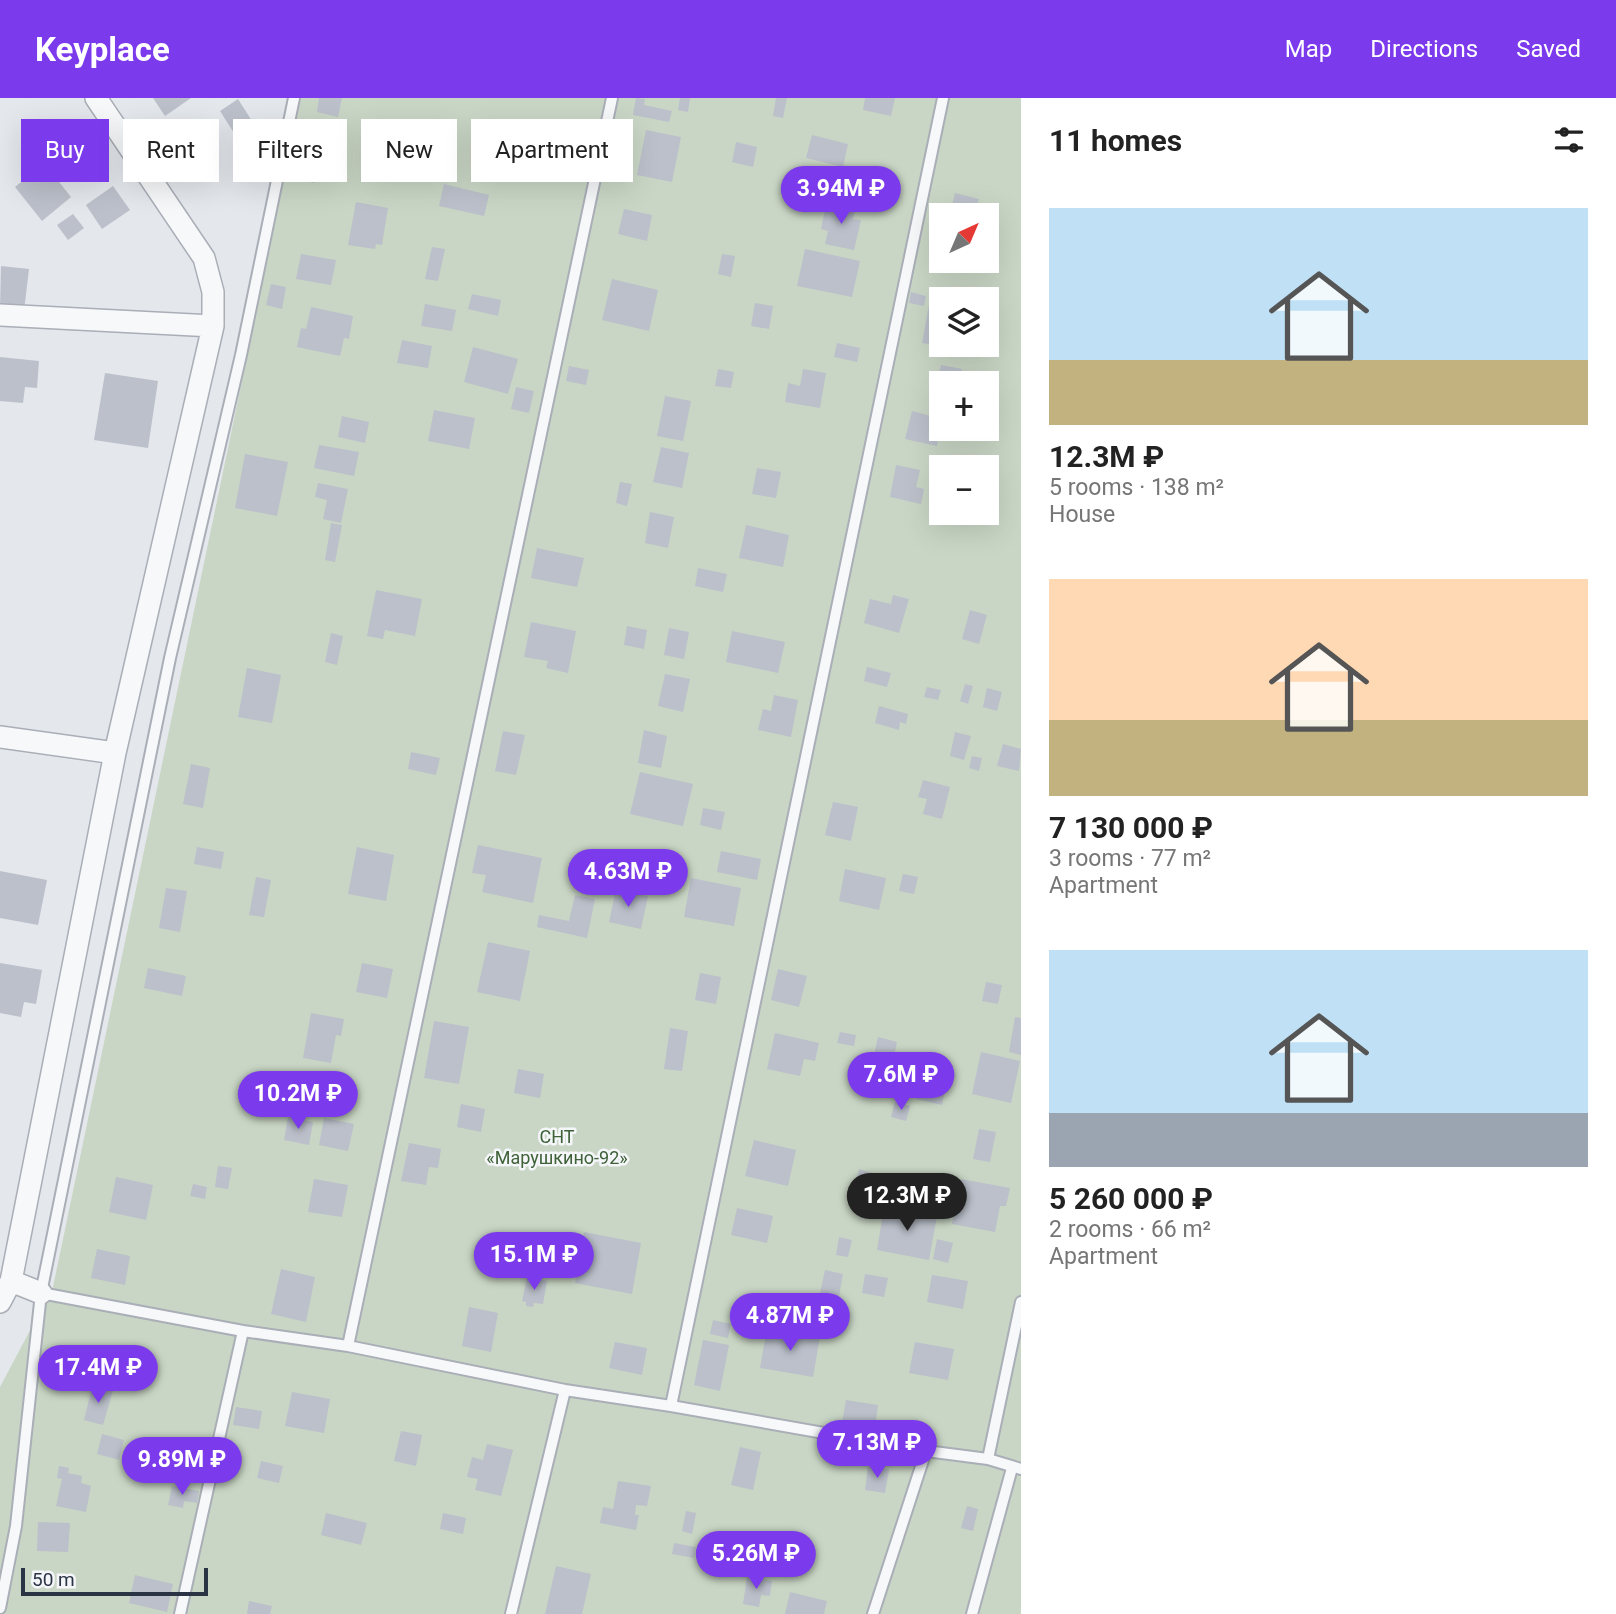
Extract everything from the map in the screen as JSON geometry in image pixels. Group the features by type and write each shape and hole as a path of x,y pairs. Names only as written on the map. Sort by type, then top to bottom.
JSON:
{"street":[{"path":"0,1302 11,1281 115,753 213,326 213,292 204,258 96,98"},
{"path":"0,315 213,326"},
{"path":"0,737 115,753"},
{"path":"11,1281 41,1293"}],"lane":[{"path":"0,1608 16,1525 41,1293 170,658 240,355 294,98"},
{"path":"348,1346 612,98"},
{"path":"671,1406 943,98"},
{"path":"41,1293 243,1331 348,1346 565,1390 988,1459 1016,1469 972,1614"},
{"path":"988,1459 1021,1302"},
{"path":"180,1614 243,1331"},
{"path":"512,1614 565,1390"},
{"path":"873,1614 926,1451"}],"green space":[{"name":"СНТ «Марушкино-92»","path":"301,98 1021,98 1021,1614 0,1614 0,1387 53,1287 283,182 347,182 347,119 297,119"}],"building":[{"path":"153,98 191,98 165,116"},
{"path":"319,98 342,98 338,117 317,112"},
{"path":"636,98 645,99 644,105 672,111 669,122 633,115"},
{"path":"680,98 690,98 688,112 678,110"},
{"path":"776,98 787,98 783,118 773,116"},
{"path":"865,98 895,98 891,116 863,110"},
{"path":"238,99 251,119 233,119 233,131 220,111"},
{"path":"646,130 681,137 672,182 637,175"},
{"path":"812,135 848,144 843,167 806,158"},
{"path":"736,142 757,147 753,167 732,162"},
{"path":"21,182 59,182 71,197 42,221 15,187"},
{"path":"444,184 489,195 484,216 439,206"},
{"path":"113,186 130,210 102,229 86,205"},
{"path":"955,193 979,199 978,203 953,203"},
{"path":"356,202 388,208 382,245 376,244 375,249 348,245"},
{"path":"834,202 856,206 853,219 861,220 854,250 825,244 828,231 821,229 825,210 832,212"},
{"path":"624,209 652,215 647,241 618,234"},
{"path":"73,214 84,228 68,240 57,225"},
{"path":"432,247 445,249 438,281 425,279"},
{"path":"805,249 860,261 852,297 797,286"},
{"path":"301,254 336,260 331,285 296,279"},
{"path":"722,254 735,256 731,277 718,274"},
{"path":"1,266 29,269 24,311 0,309"},
{"path":"612,279 658,290 649,331 602,320"},
{"path":"271,284 286,287 282,309 266,305"},
{"path":"911,292 926,296 924,306 909,303"},
{"path":"472,294 501,300 498,316 468,309"},
{"path":"755,303 773,306 769,329 751,326"},
{"path":"425,304 456,310 452,331 421,326"},
{"path":"929,305 929,344 922,343"},
{"path":"311,307 353,316 349,339 344,338 340,356 297,347 301,328 306,329"},
{"path":"402,340 432,346 428,368 397,363"},
{"path":"837,343 860,348 857,362 834,357"},
{"path":"473,347 518,359 508,394 464,382"},
{"path":"0,357 39,361 37,388 25,387 23,403 0,401"},
{"path":"941,365 962,369 962,371 940,371"},
{"path":"569,366 589,370 586,385 566,381"},
{"path":"718,369 734,372 731,388 715,386"},
{"path":"803,369 826,373 820,408 785,402 788,383 800,386"},
{"path":"105,373 158,381 148,448 94,440"},
{"path":"516,387 534,391 529,413 511,409"},
{"path":"665,396 691,401 683,441 657,436"},
{"path":"434,410 475,418 469,449 428,441"},
{"path":"912,411 929,416 929,441 938,441 937,446 905,439"},
{"path":"342,416 369,422 365,443 338,437"},
{"path":"319,445 359,452 354,476 314,468"},
{"path":"661,447 689,453 682,488 653,482"},
{"path":"245,454 288,462 277,516 235,508"},
{"path":"896,465 920,470 916,487 924,489 921,504 890,497"},
{"path":"757,468 781,472 776,498 752,494"},
{"path":"620,482 632,484 627,506 616,503"},
{"path":"318,483 348,489 341,523 323,519 327,500 315,497"},
{"path":"650,512 674,517 668,548 645,543"},
{"path":"331,523 342,525 335,562 325,560"},
{"path":"746,525 789,535 783,567 739,558"},
{"path":"537,548 584,558 577,587 531,578"},
{"path":"698,568 727,574 723,592 695,586"},
{"path":"376,590 422,599 415,636 385,630 383,639 367,636"},
{"path":"893,595 909,599 899,633 864,623 870,599 891,604"},
{"path":"970,610 987,615 979,644 962,639"},
{"path":"531,622 576,631 568,673 546,668 548,661 524,657"},
{"path":"627,626 647,630 644,649 624,645"},
{"path":"669,628 689,632 684,659 664,655"},
{"path":"732,631 785,642 778,673 726,662"},
{"path":"331,633 343,636 337,665 325,662"},
{"path":"867,667 891,673 887,687 864,681"},
{"path":"247,668 281,675 272,723 238,717"},
{"path":"665,674 690,679 683,712 658,706"},
{"path":"965,684 973,686 968,704 960,701"},
{"path":"927,687 941,690 938,700 924,697"},
{"path":"987,688 1002,692 997,711 983,707"},
{"path":"774,695 798,700 791,737 758,730 763,709 771,711"},
{"path":"879,706 908,714 906,724 900,722 899,730 875,723"},
{"path":"644,730 667,736 661,768 638,763"},
{"path":"503,731 525,735 516,775 495,771"},
{"path":"955,732 971,736 964,760 950,756"},
{"path":"1003,744 1021,749 1019,771 997,766"},
{"path":"411,752 440,758 436,775 408,769"},
{"path":"972,756 982,758 979,771 969,768"},
{"path":"191,764 210,768 203,808 183,804"},
{"path":"640,772 693,784 683,826 630,814"},
{"path":"923,780 950,787 942,819 923,814 927,799 918,797"},
{"path":"833,802 858,807 851,841 825,835"},
{"path":"703,808 725,812 721,830 700,825"},
{"path":"478,845 542,858 533,903 482,892 486,875 472,873"},
{"path":"197,847 224,852 221,869 194,864"},
{"path":"357,847 394,855 386,901 348,894"},
{"path":"721,851 761,859 757,880 717,872"},
{"path":"845,869 886,878 879,910 839,901"},
{"path":"0,871 47,880 38,925 0,918"},
{"path":"903,874 918,877 914,894 899,891"},
{"path":"256,877 271,880 264,917 249,915"},
{"path":"691,878 741,888 734,926 684,917"},
{"path":"166,888 187,891 180,932 159,928"},
{"path":"616,889 648,896 641,929 609,922"},
{"path":"575,895 595,899 587,938 537,927 539,915 569,921"},
{"path":"488,942 530,951 520,1001 477,992"},
{"path":"0,963 42,970 36,1004 24,1002 21,1017 0,1013"},
{"path":"362,963 393,969 387,998 356,992"},
{"path":"148,968 186,976 182,996 144,988"},
{"path":"778,969 807,976 799,1007 771,1000"},
{"path":"700,973 721,977 716,1004 695,1000"},
{"path":"986,982 1002,985 998,1004 982,1001"},
{"path":"311,1013 344,1019 341,1036 336,1035 331,1063 303,1058"},
{"path":"1015,1017 1021,1018 1021,1055 1009,1052"},
{"path":"434,1021 469,1027 459,1084 424,1078"},
{"path":"670,1028 688,1031 682,1071 664,1069"},
{"path":"840,1032 856,1035 854,1046 837,1043"},
{"path":"775,1033 819,1043 815,1061 804,1059 800,1076 767,1069"},
{"path":"878,1037 897,1042 890,1074 871,1070"},
{"path":"981,1052 1020,1061 1011,1103 972,1094"},
{"path":"518,1069 544,1074 540,1098 514,1093"},
{"path":"920,1080 946,1085 942,1105 916,1099"},
{"path":"895,1102 910,1106 906,1121 891,1117"},
{"path":"461,1104 485,1109 481,1132 457,1127"},
{"path":"288,1117 313,1122 309,1145 284,1140"},
{"path":"324,1118 354,1124 348,1151 319,1145"},
{"path":"979,1129 996,1132 990,1162 973,1159"},
{"path":"754,1140 796,1150 788,1186 745,1176"},
{"path":"409,1143 441,1149 438,1168 429,1167 426,1185 401,1181"},
{"path":"218,1166 232,1168 228,1189 215,1187"},
{"path":"859,1169 872,1173 867,1197 853,1195"},
{"path":"116,1177 153,1185 146,1220 109,1212"},
{"path":"314,1179 348,1185 342,1217 308,1212"},
{"path":"961,1179 1010,1188 1006,1206 1000,1206 995,1232 952,1224"},
{"path":"193,1184 207,1187 205,1199 190,1196"},
{"path":"884,1207 937,1216 929,1260 877,1250"},
{"path":"737,1208 773,1216 767,1243 731,1235"},
{"path":"584,1232 641,1243 632,1294 575,1283"},
{"path":"839,1237 852,1240 848,1257 836,1255"},
{"path":"937,1239 953,1243 948,1263 933,1259"},
{"path":"537,1243 557,1247 553,1274 532,1270"},
{"path":"97,1249 130,1256 125,1285 91,1278"},
{"path":"281,1269 315,1277 306,1322 271,1314"},
{"path":"825,1270 843,1274 838,1302 819,1298"},
{"path":"865,1274 888,1278 884,1297 862,1293"},
{"path":"932,1275 968,1281 963,1309 927,1302"},
{"path":"527,1277 547,1281 543,1304 526,1306 526,1302 522,1301"},
{"path":"469,1307 498,1313 491,1352 462,1346"},
{"path":"713,1320 731,1324 728,1338 710,1334"},
{"path":"767,1328 820,1337 813,1377 760,1368"},
{"path":"703,1340 729,1345 720,1391 694,1385"},
{"path":"615,1342 647,1348 642,1375 609,1368"},
{"path":"915,1342 954,1349 948,1380 909,1373"},
{"path":"93,1384 113,1390 103,1425 84,1420"},
{"path":"292,1392 330,1399 324,1433 285,1426"},
{"path":"846,1400 878,1405 875,1428 842,1423"},
{"path":"236,1407 262,1411 259,1429 233,1425"},
{"path":"401,1431 422,1435 416,1466 394,1461"},
{"path":"102,1434 124,1440 119,1460 97,1454"},
{"path":"487,1444 513,1450 501,1496 475,1490 478,1479 467,1477 472,1457 483,1460"},
{"path":"740,1447 761,1452 753,1490 731,1485"},
{"path":"261,1461 283,1466 279,1483 257,1478"},
{"path":"59,1466 69,1468 68,1473 82,1476 81,1483 91,1486 86,1512 56,1506 62,1479 57,1478"},
{"path":"868,1466 889,1470 885,1493 865,1490"},
{"path":"618,1481 651,1486 647,1506 636,1505 635,1515 639,1515 636,1530 600,1523 603,1507 613,1509"},
{"path":"172,1486 199,1491 197,1503 184,1501 183,1508 168,1505"},
{"path":"967,1506 978,1509 973,1531 961,1528"},
{"path":"686,1511 696,1513 692,1534 682,1531"},
{"path":"326,1513 367,1523 361,1545 321,1535"},
{"path":"443,1513 466,1518 463,1534 440,1529"},
{"path":"38,1522 70,1523 68,1552 37,1551"},
{"path":"674,1543 696,1547 694,1558 672,1554"},
{"path":"556,1566 591,1574 582,1614 545,1614"},
{"path":"135,1575 173,1584 167,1612 129,1603"},
{"path":"747,1577 772,1581 770,1596 761,1595 759,1607 743,1604"},
{"path":"790,1592 827,1601 824,1614 785,1614"},
{"path":"249,1601 272,1606 270,1614 247,1614"}]}
